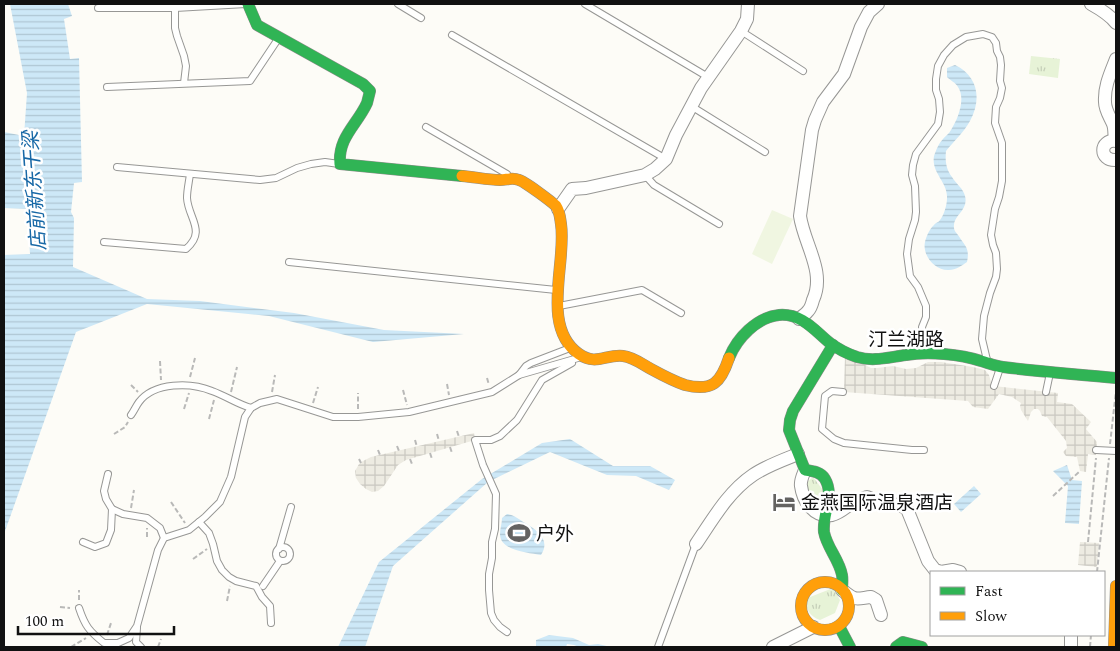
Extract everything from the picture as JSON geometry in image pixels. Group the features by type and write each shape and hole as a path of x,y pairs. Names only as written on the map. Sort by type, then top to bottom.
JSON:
{"street":[{"path":"248,4 257,25 363,84 370,91 367,102 344,140 338,156 340,164 502,180 512,178 523,181 558,209 563,231 557,290 559,322 563,336 582,357"},
{"path":"558,209 572,189 586,188 645,175 666,159 676,134 701,88 741,31 747,19 748,4"},
{"path":"799,319 809,310 815,296 818,280 814,259 800,216 812,130 823,102 844,74 861,27 869,12 878,4"},
{"path":"1091,4 1101,9 1116,23"},
{"path":"1116,59 1109,76 1105,102 1116,141 1106,143 1103,152 1110,159 1116,160"},
{"name":"汀兰湖路","path":"582,357 596,360 613,356 626,356 681,382 697,387 708,387 717,382 723,374 733,351 747,331 759,322 774,315 788,315 812,326 833,346 866,359 882,359 908,354 962,357 987,362 1000,367 1116,378"},
{"path":"833,346 793,411 790,420 789,430 804,470 800,484 806,502 810,508 830,515 867,497 884,504 900,505 907,509 928,561 938,571"},
{"path":"696,544 717,512 741,484 755,474 798,454"},
{"path":"804,470 817,472 823,476 828,484 829,497 824,514 824,533 842,576 842,590 847,597 849,605 845,620 837,627 827,630 813,627 803,615 802,599 812,586 820,583 836,585 842,590 854,599 860,600 871,597 876,600 881,615"},
{"path":"1115,642 1116,593"},
{"path":"773,647 813,627"},
{"path":"837,627 843,647"},
{"path":"837,627 850,647"},
{"path":"896,647 903,642 922,647"},
{"path":"906,647 911,647"}],"lane":[{"path":"98,8 175,8 248,4"},
{"path":"398,4 421,18"},
{"path":"585,4 708,77"},
{"path":"175,8 175,28 186,66 184,83"},
{"path":"741,31 803,71"},
{"path":"921,354 922,327 926,317 926,306 918,287 910,276 907,254 908,239 916,212 915,186 912,174 913,165 916,154 938,124 940,112 939,98 936,90 938,66 944,55 953,45 966,37 984,34 992,37 996,43 1000,57 1000,81 1002,88 996,107 995,123 1002,143 1002,181 991,235 996,253 997,269 984,316 982,339 987,362"},
{"path":"452,35 666,159"},
{"path":"107,87 250,80 279,38"},
{"path":"691,106 765,152"},
{"path":"426,127 512,178"},
{"path":"117,167 260,180 276,178 310,164 324,162 340,164"},
{"path":"104,242 186,250 193,243 195,234 195,224 187,198 190,174"},
{"path":"645,175 654,185 719,224"},
{"path":"289,262 557,290"},
{"path":"558,306 642,290 681,313"},
{"path":"519,375 531,362 571,347"},
{"path":"79,608 84,623 104,643 118,643 129,638 137,626 158,550 164,538 189,530 220,502 231,477 245,416 260,402 277,399 332,417 358,417 409,412 492,392 519,375 582,357"},
{"path":"507,632 494,620 491,613 489,582 492,542 495,529 496,494 483,465 475,440 491,440 500,436 517,420 542,380 582,357"},
{"path":"994,386 1000,367"},
{"path":"1046,392 1051,372"},
{"path":"131,415 139,401 161,387 199,387 240,405 252,408"},
{"path":"844,392 832,391 826,396 822,429 834,440 844,443 924,450"},
{"path":"240,405 245,416"},
{"path":"1096,450 1113,451"},
{"path":"82,542 95,547 106,543 110,530 112,509 104,491 108,474"},
{"path":"280,561 276,555 277,550 291,507"},
{"path":"112,509 147,518 160,528 164,538"},
{"path":"199,522 209,534 214,544 217,561 222,570 236,581 260,586"},
{"path":"658,647 696,544"},
{"path":"271,623 270,606 262,596 260,586 280,561 287,560 290,557 290,552 286,548 281,547 278,549"},
{"path":"137,626 139,645"},
{"path":"129,638 139,645"}],"path":[{"path":"184,409 195,358"},
{"path":"160,361 161,387"},
{"path":"229,399 237,367"},
{"path":"270,400 276,375"},
{"path":"311,410 318,387"},
{"path":"403,390 409,412"},
{"path":"1097,571 1113,451 1116,391"},
{"path":"209,419 216,393"},
{"path":"358,393 358,417"},
{"path":"114,434 125,427 131,415"},
{"path":"457,431 459,437"},
{"path":"437,434 439,441"},
{"path":"415,440 417,446"},
{"path":"397,446 399,451"},
{"path":"450,447 452,453"},
{"path":"378,450 380,456"},
{"path":"1088,542 1096,450"},
{"path":"430,453 432,459"},
{"path":"410,459 412,464"},
{"path":"1054,496 1080,471"},
{"path":"130,515 134,490"},
{"path":"171,502 189,530"},
{"path":"193,559 214,544"},
{"path":"227,601 232,579"},
{"path":"104,643 111,623"},
{"path":"71,647 92,633"},
{"path":"158,647 161,639"}],"green space":[{"path":"1031,56 1060,59 1058,78 1029,74"},
{"path":"772,210 793,219 772,264 752,254"},
{"path":"813,477 826,494 817,508 804,485"},
{"path":"833,588 840,600 835,613 820,620 813,617 805,599"}],"shaded area":[{"path":"845,355 871,368 893,366 906,369 916,368 928,362 973,367 985,370 994,386 1058,393 1057,402 1072,404 1091,422 1086,429 1097,442 1096,455 1088,454 1086,472 1080,471 1077,457 1066,456 1063,452 1067,448 1066,441 1047,417 1042,416 1038,409 1034,409 1028,421 1021,410 1021,403 1012,397 999,394 988,409 973,407 968,401 844,392"},
{"path":"474,433 475,440 406,460 398,465 384,486 378,491 372,492 366,489 356,478 355,471 359,464 371,457"},
{"path":"1080,542 1099,543 1097,567 1078,565"}],"water":[{"name":"店前新东干梁","path":"10,4 68,4 72,16 64,19 70,59 79,58 82,182 74,183 71,212 74,218 73,267 147,299 200,301 294,313 384,330 464,334 373,342 269,316 147,304 76,332 4,534 4,255 30,254 27,209 4,208 4,132 24,136 27,93"},
{"path":"955,65 969,75 976,89 977,97 974,113 970,121 946,151 948,171 963,191 966,201 965,206 955,220 954,228 966,247 968,253 967,262 956,269 944,270 934,265 928,257 925,247 928,233 944,213 947,198 947,192 935,167 934,156 940,142 954,125 960,109 961,97 958,87 947,77 947,68"},
{"path":"570,439 613,466 650,466 675,480 669,490 636,476 607,475 550,452 488,482 393,566 365,647 338,647 379,562 482,479 542,443"},
{"path":"1067,465 1072,480 1082,481 1079,524 1065,523 1068,486 1053,471"},
{"path":"974,486 981,494 961,512 954,504"},
{"name":"户外","path":"507,514 519,519 538,532 544,545 541,555 510,548 501,540 502,518"},
{"path":"549,635 573,638 589,645 598,644 611,647 579,647 567,644 566,647 536,647 536,640"}],"traffic: fast":[{"path":"248,4 257,25 363,84 370,91 363,111 342,146 340,164 462,176"},
{"path":"729,358 737,343 756,324 771,317 787,315 808,324 840,349 863,358 882,359 911,354 944,354 967,357 1003,367 1116,378"},
{"path":"833,345 793,411 789,430 805,470 819,473 828,485 829,498 824,532 840,569 842,590"},
{"path":"839,626 850,647"},
{"path":"896,647 903,642 922,647"}],"traffic: slow":[{"path":"462,176 495,180 516,179 522,181 556,206 560,217 562,239 558,311 561,328 567,342 579,354 591,359 617,356 627,357 676,382 695,387 709,386 719,379 729,358"},
{"path":"825,582 834,584 842,589 847,597 849,606 847,615 842,623 834,628 825,630 816,628 808,623 803,615 801,606 803,597 808,589 816,584 825,582"},
{"path":"1114,647 1116,586"}],"place":[{"name":"金燕国际温泉酒店","path":"784,502"},
{"name":"户外","path":"519,533"}]}
